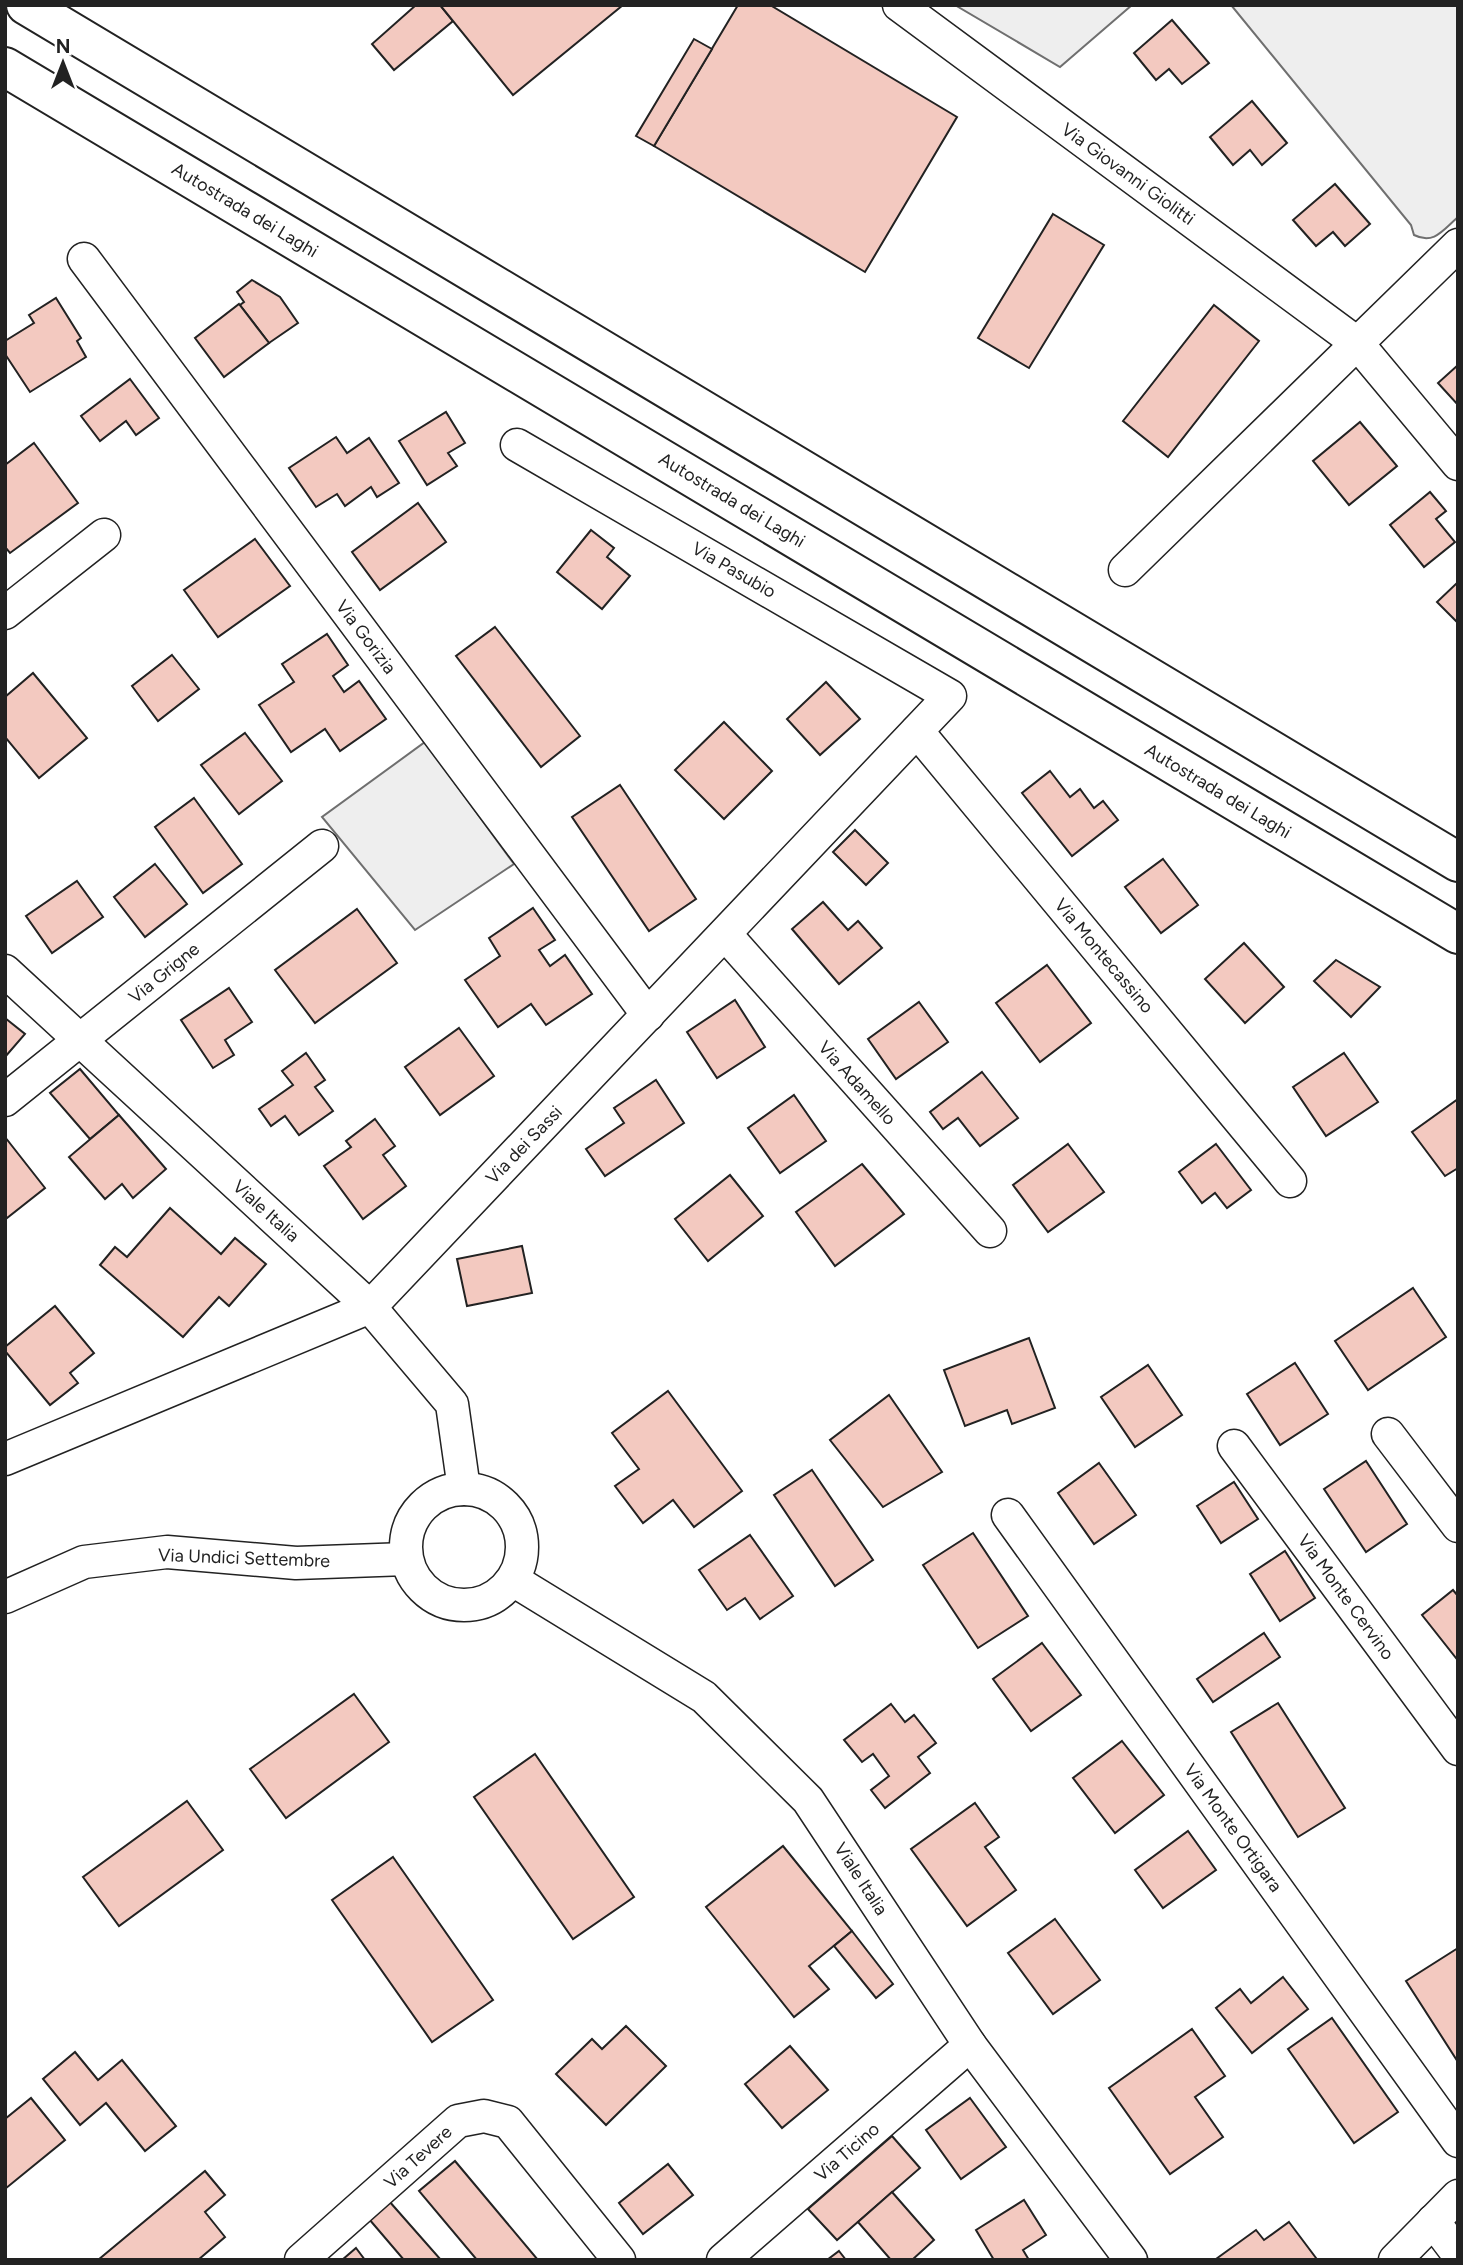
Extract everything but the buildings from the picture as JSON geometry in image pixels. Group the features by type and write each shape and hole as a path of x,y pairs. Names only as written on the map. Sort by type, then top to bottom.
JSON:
{"highway":[{"path":"26,5 1458,862"},
{"name":"Autostrada dei Laghi","path":"5,67 1458,934"}],"street":[{"name":"Via Giovanni Giolitti","path":"899,5 1357,343 1458,464"},
{"path":"1125,570 1458,245"},
{"name":"Via Gorizia","path":"84,259 648,1015"},
{"name":"Via Pasubio","path":"517,445 950,696"},
{"path":"5,613 104,535"},
{"name":"Via dei Sassi","path":"5,1459 370,1307 950,696"},
{"name":"Via Montecassino","path":"917,731 1290,1181"},
{"name":"Via Grigne","path":"5,1100 322,846"},
{"name":"Via Adamello","path":"724,934 990,1231"},
{"name":"Viale Italia","path":"5,971 370,1307 452,1404 464,1489"},
{"path":"1388,1434 1458,1526"},
{"name":"Via Monte Cervino","path":"1234,1446 1458,1749"},
{"path":"464,1489 489,1494 506,1506 519,1527 523,1547 521,1561 506,1589 484,1602 464,1606 439,1601 422,1589 406,1559 405,1547 410,1522 422,1506 443,1492 464,1489"},
{"name":"Via Monte Ortigara","path":"1009,1514 1458,2141"},
{"name":"Via Undici Settembre","path":"5,1597 84,1562 167,1552 296,1563 406,1559"},
{"name":"Viale Italia","path":"513,1580 704,1697 808,1800 970,2045 1131,2260"},
{"name":"Via Ticino","path":"723,2260 970,2045"},
{"name":"Via Tevere","path":"301,2260 458,2121 484,2116 508,2122 619,2260"},
{"path":"1395,2260 1458,2196"},
{"path":"1433,2221 1458,2254"}],"shaded area":[{"path":"955,5 1132,5 1060,67"},
{"path":"1231,5 1458,5 1458,217 1433,237 1421,238 1414,235 1411,225"},
{"path":"425,742 514,864 415,930 322,817"}]}
